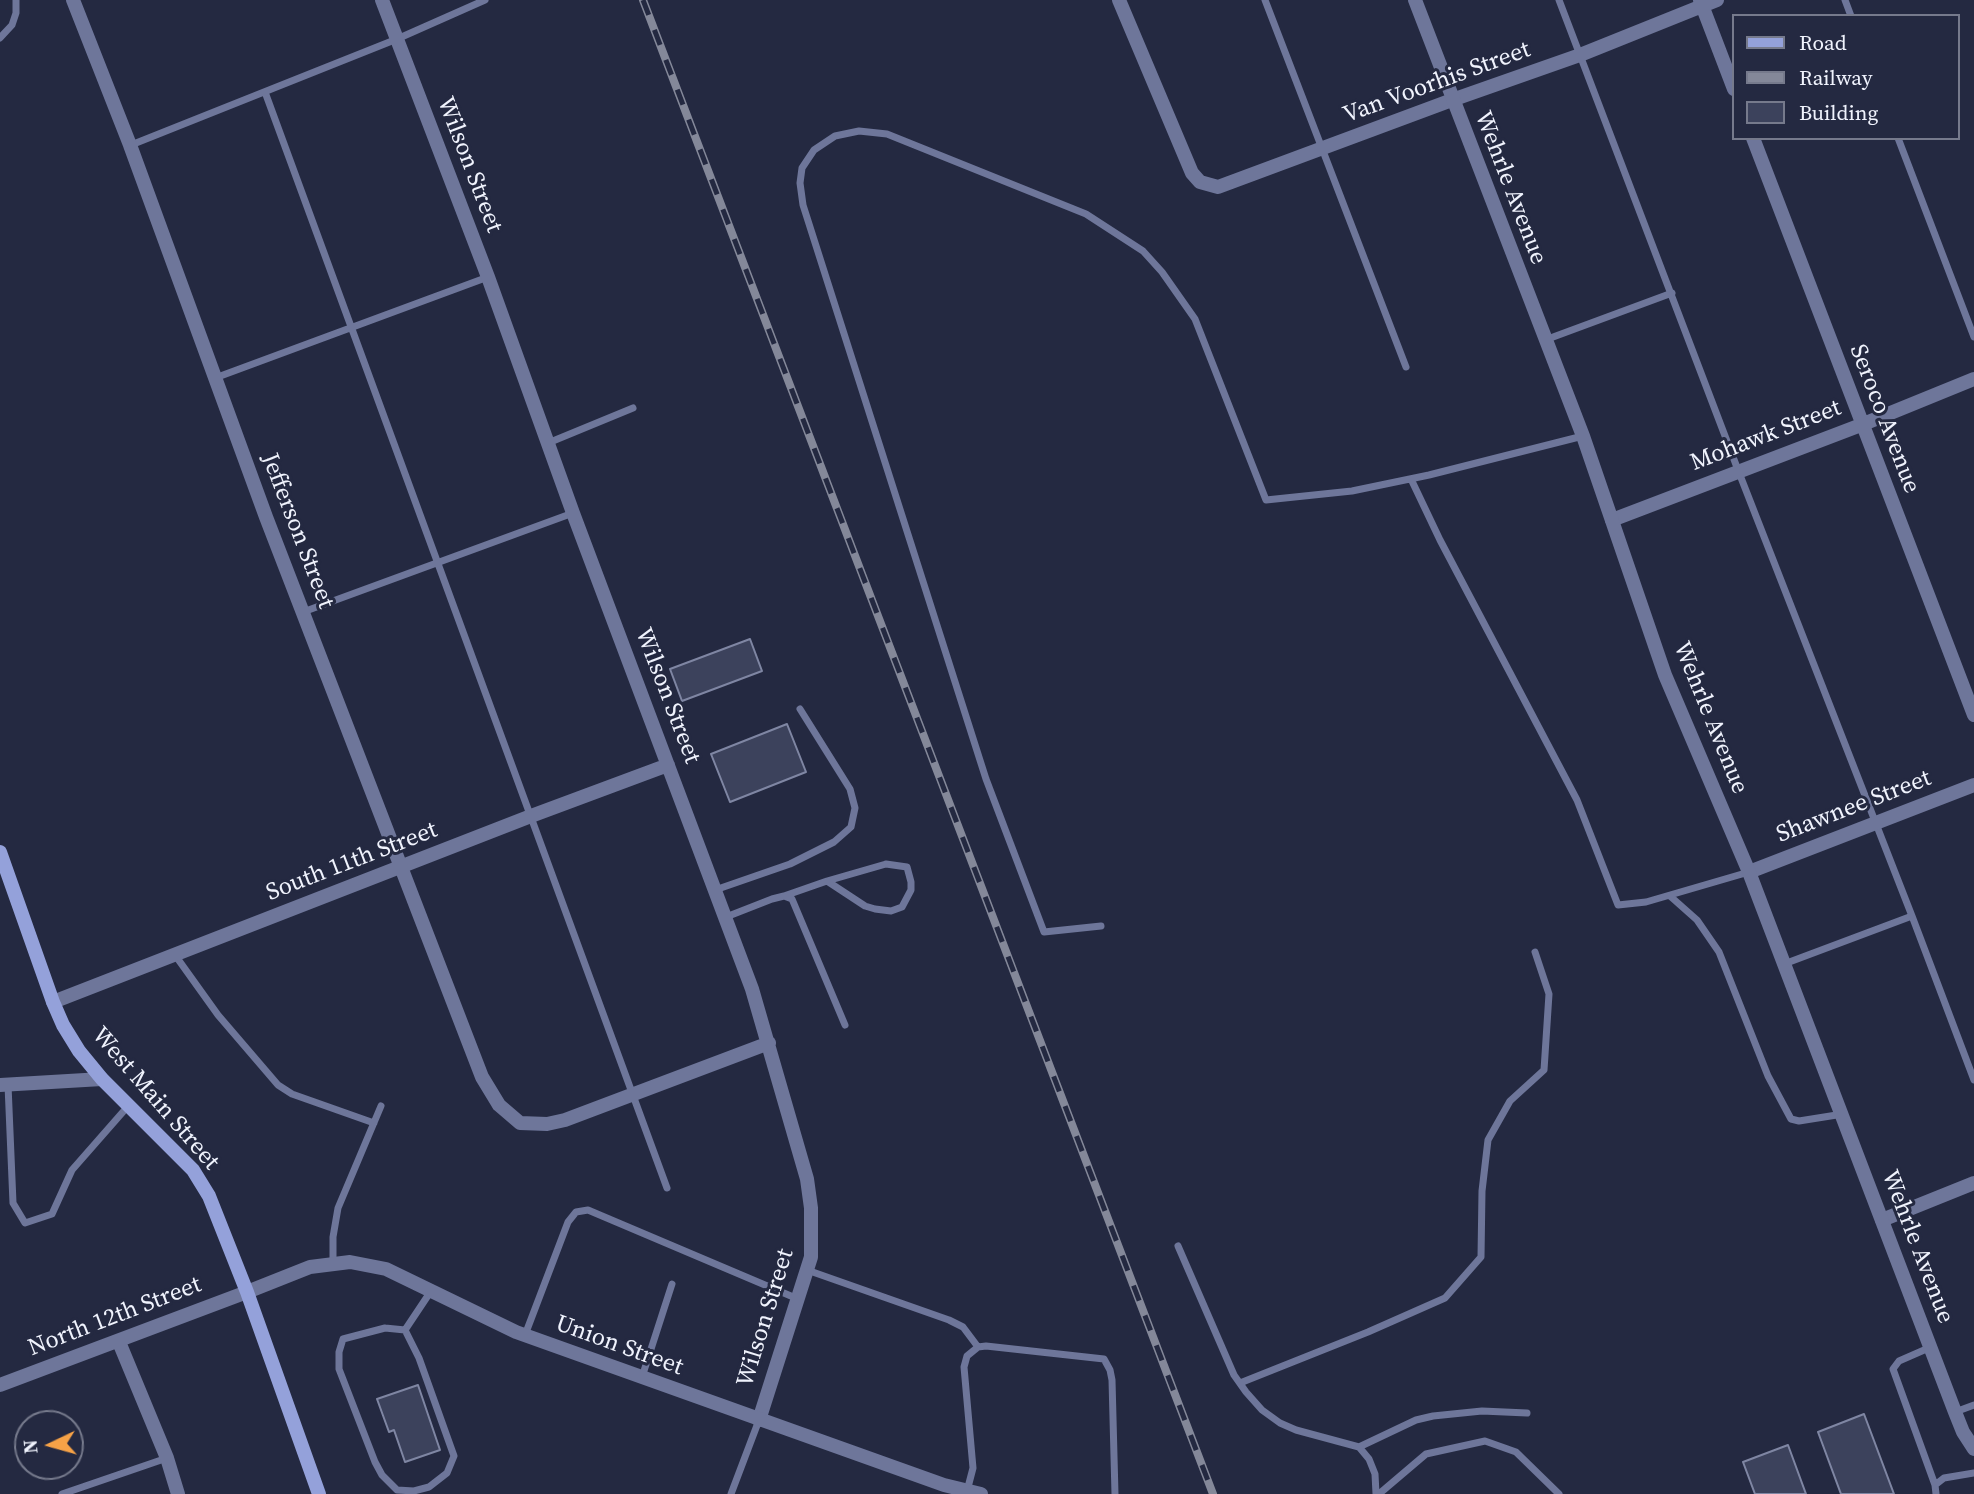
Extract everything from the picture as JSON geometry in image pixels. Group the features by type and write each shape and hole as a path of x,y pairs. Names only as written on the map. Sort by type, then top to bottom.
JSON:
{"main road":[{"name":"West Main Street","path":"0,852 52,1002 79,1051 102,1079 193,1170 209,1196 247,1292 319,1494"}],"street":[{"name":"Jefferson Street","path":"73,0 130,145 303,612 482,1077 499,1105 520,1123 547,1124 565,1120 634,1095"},
{"name":"Wilson Street","path":"382,0 488,277 573,513 752,989 807,1179 811,1208 811,1257 759,1420"},
{"name":"Van Voorhis Street","path":"1119,0 1183,156 1200,182 1218,187 1580,55 1701,3 1717,0"},
{"name":"Wehrle Avenue","path":"1415,0 1544,341 1583,436 1665,676 1749,872 1955,1412 1974,1449"},
{"path":"1701,3 1732,84"},
{"name":"Seroco Avenue","path":"1754,140 1974,715"},
{"name":"Mohawk Street","path":"1612,520 1974,379"},
{"name":"South 11th Street","path":"52,1002 668,765"},
{"name":"Shawnee Street","path":"1749,872 1974,785"},
{"path":"634,1095 769,1042"},
{"path":"4,1085 102,1079"},
{"path":"1882,1220 1974,1183"},
{"name":"Union Street","path":"247,1292 290,1273 332,1263 350,1262 386,1269 525,1336 932,1481 974,1492"},
{"name":"North 12th Street","path":"0,1385 247,1292"},
{"path":"119,1342 167,1458 178,1494"}],"lane":[{"path":"0,38 12,25 16,0"},
{"path":"130,145 397,39 485,0"},
{"path":"1265,0 1406,367"},
{"path":"1559,0 1974,1080"},
{"path":"265,92 667,1188"},
{"path":"1101,926 1044,932 986,779 803,205 800,183 802,168 814,150 835,136 859,131 887,134 1086,214 1143,251 1162,272 1195,319 1266,500 1352,491 1583,436"},
{"path":"1899,140 1974,337"},
{"path":"215,377 488,277"},
{"path":"1544,341 1672,293"},
{"path":"548,443 633,408"},
{"path":"1411,479 1440,540 1577,800 1618,905 1670,896 1749,872"},
{"path":"303,612 573,513"},
{"path":"715,890 790,864 834,842 851,827 855,808 850,789 800,709"},
{"path":"725,917 827,881 886,864 907,867 911,890 902,907 883,911 854,900 827,881"},
{"path":"784,896 792,899 845,1025"},
{"path":"1670,896 1697,920 1719,952 1768,1076 1791,1119 1799,1121 1843,1114"},
{"path":"1784,964 1912,916"},
{"path":"1240,1383 1445,1298 1480,1257 1482,1191 1488,1140 1510,1101 1544,1070 1549,994 1535,952"},
{"path":"174,955 218,1015 278,1085 292,1094 374,1123"},
{"path":"4,1085 13,1203 25,1223 52,1214 72,1170 129,1105"},
{"path":"332,1263 338,1208 381,1106"},
{"path":"525,1336 568,1222 576,1212 588,1210 798,1299"},
{"path":"1178,1246 1240,1383 1262,1410 1280,1423 1359,1447 1375,1474 1378,1494"},
{"path":"807,1270 949,1320 963,1327 978,1347"},
{"path":"642,1378 672,1284"},
{"path":"405,1330 431,1291"},
{"path":"385,1328 405,1330 419,1358 454,1456 447,1473 429,1487 414,1491 397,1490 382,1475 348,1392 339,1360 343,1339 385,1328"},
{"path":"974,1492 964,1367 967,1356 978,1347 986,1346 1104,1359 1112,1380 1115,1494"},
{"path":"1931,1347 1899,1361 1893,1369 1936,1490"},
{"path":"1955,1412 1974,1405"},
{"path":"1359,1447 1416,1420 1433,1416 1482,1411 1527,1413"},
{"path":"731,1494 759,1420"},
{"path":"1378,1494 1426,1454 1485,1441 1516,1451 1559,1494"},
{"path":"62,1494 167,1458"},
{"path":"1936,1490 1944,1478 1974,1473"}],"building":[{"path":"750,639 762,671 682,701 670,669"},
{"path":"787,724 806,772 730,802 711,754"},
{"path":"418,1385 440,1450 405,1462 394,1430 389,1432 377,1399"},
{"path":"1864,1414 1894,1494 1841,1494 1818,1432"},
{"path":"1788,1445 1806,1494 1755,1494 1743,1462"}],"railway":[{"path":"643,0 1213,1494"}]}
